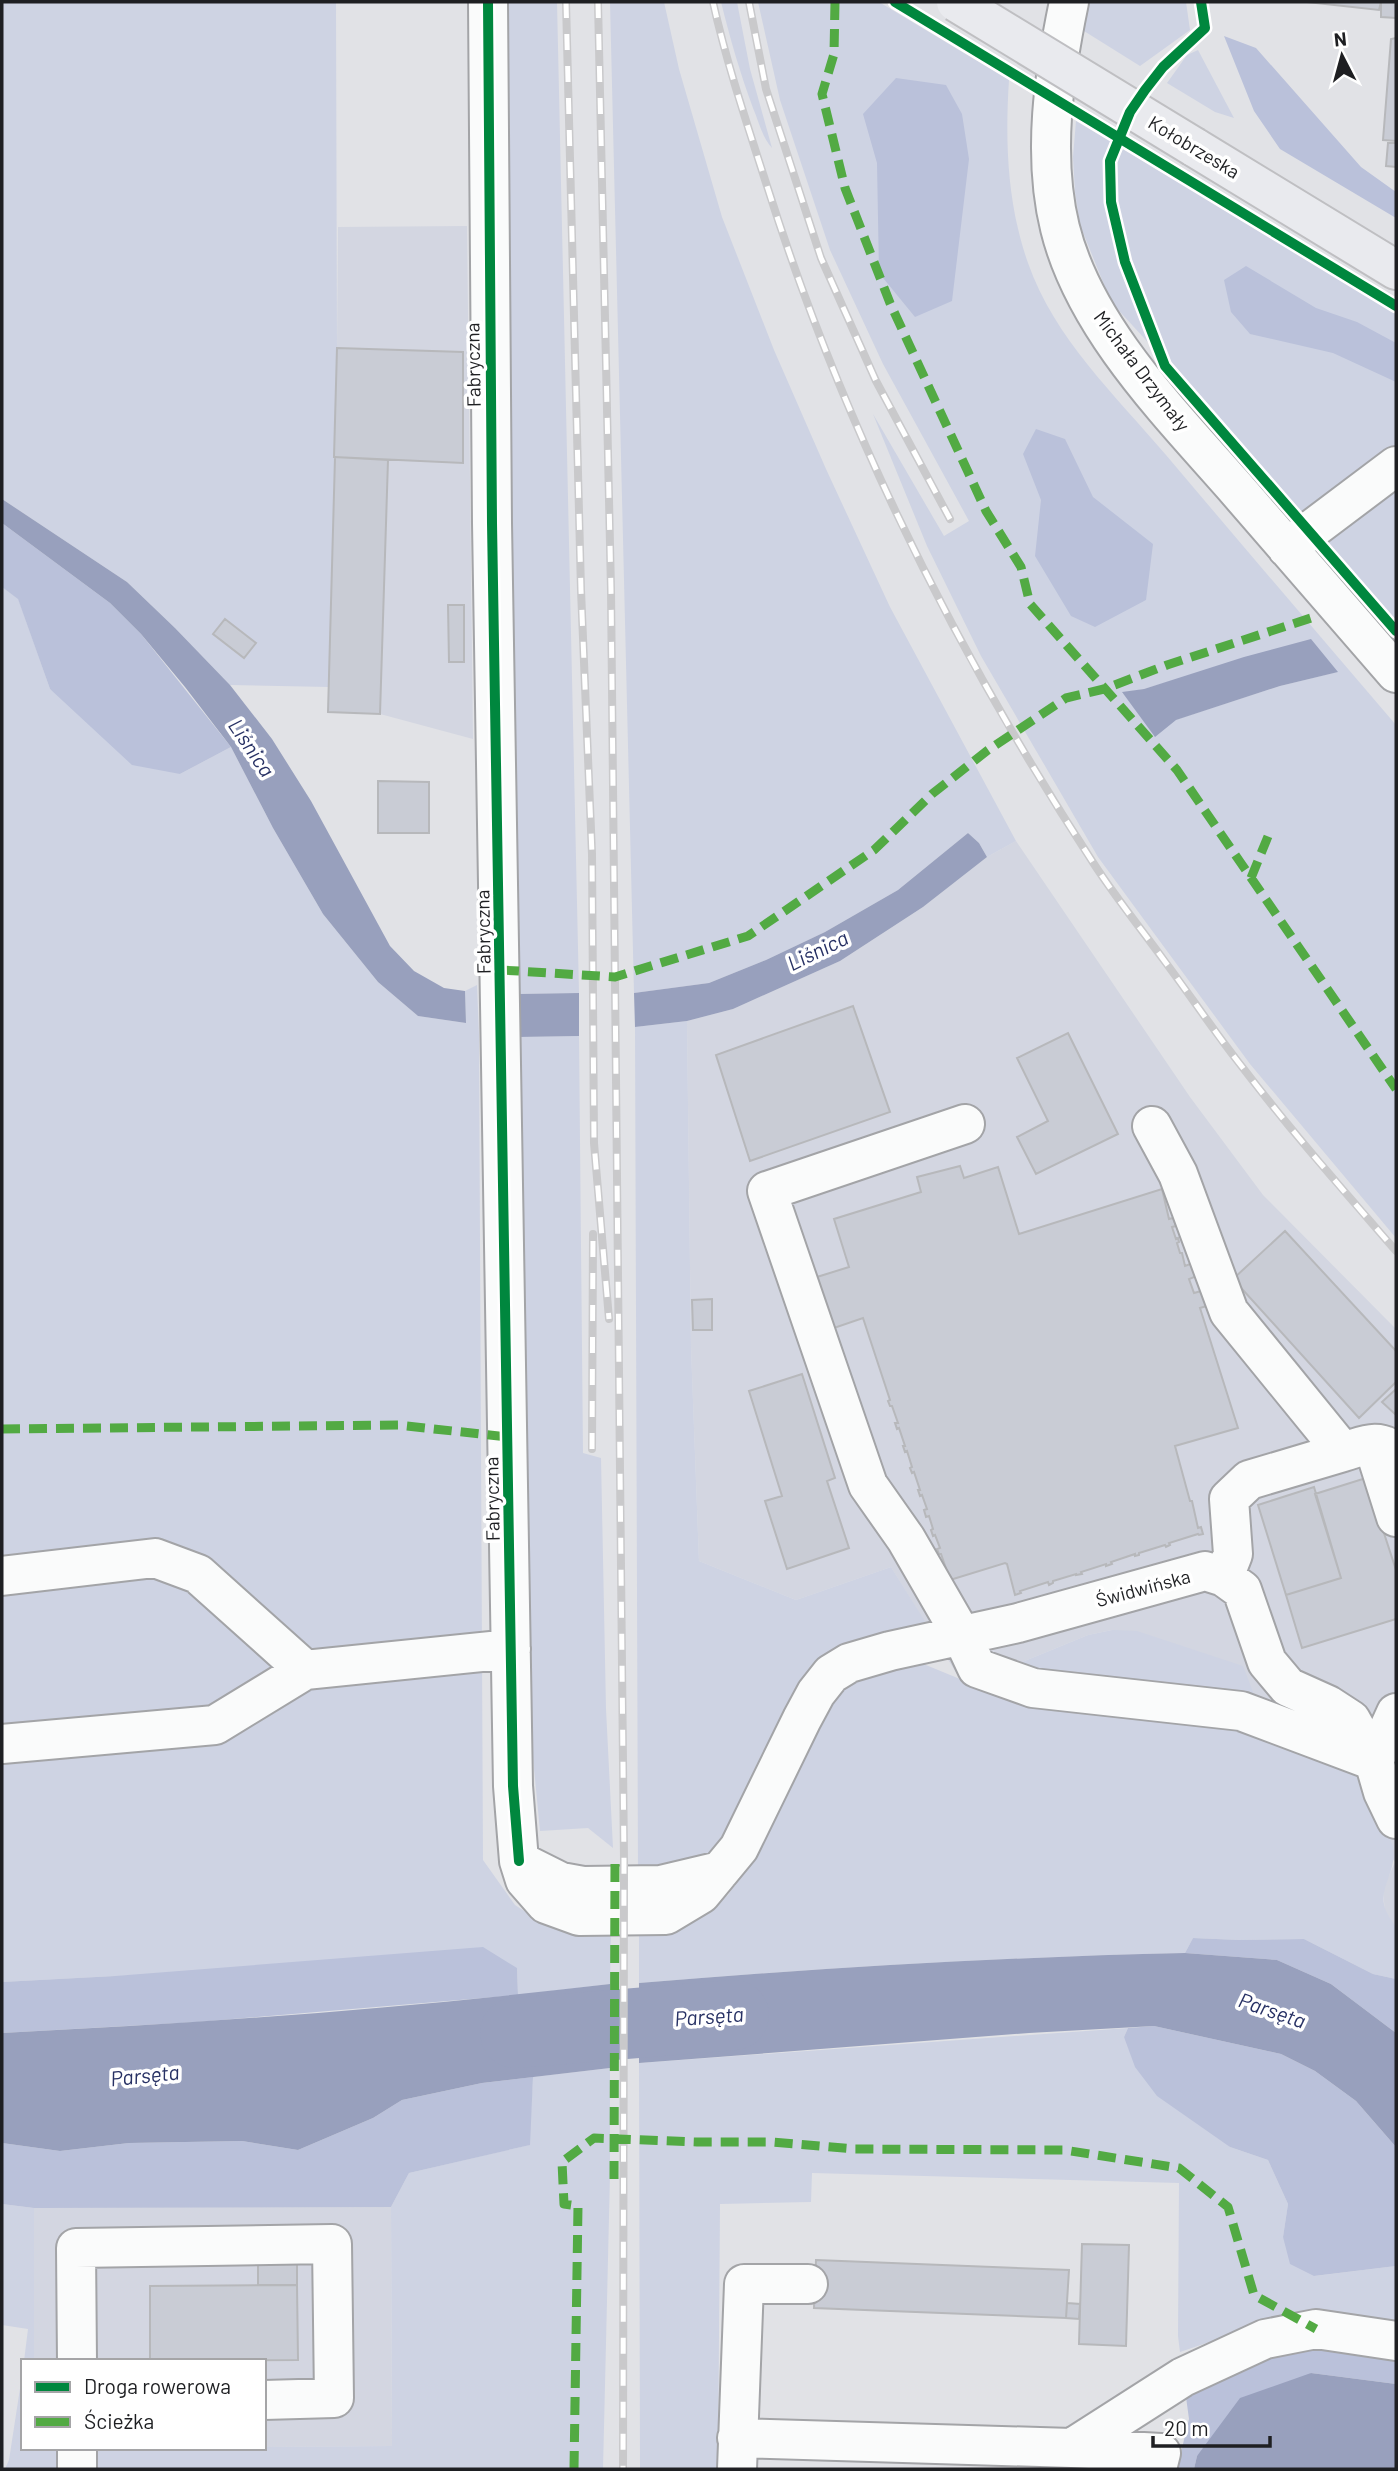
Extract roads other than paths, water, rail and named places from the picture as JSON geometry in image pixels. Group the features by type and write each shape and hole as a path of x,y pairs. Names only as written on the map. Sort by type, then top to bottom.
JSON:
{"main road":[{"name":"Kołobrzeska","path":"956,2 1396,270"}],"street":[{"name":"Fabryczna","path":"488,2 492,537 513,1786 519,1861"},
{"name":"Michała Drzymały","path":"1069,2 1057,71 1052,149 1056,212 1073,268 1097,313 1134,368 1396,673"},
{"path":"1287,548 1396,466"},
{"path":"965,1124 767,1191 868,1485 906,1539 962,1636 977,1668 1033,1688 1241,1711 1374,1761"},
{"path":"1152,1126 1178,1174 1229,1312 1371,1449 1396,1517"},
{"path":"1371,1449 1249,1480 1229,1499 1233,1554 1224,1577 1242,1590 1267,1662 1287,1687 1328,1705 1351,1720 1374,1761 1383,1791 1396,1819"},
{"path":"2,1576 155,1558 198,1574 306,1670"},
{"name":"Świdwińska","path":"519,1861 561,1882 583,1886 661,1885 721,1870 739,1848 816,1693 831,1674 849,1663 1018,1623 1205,1571 1224,1577"},
{"path":"2,1744 215,1725 306,1670 511,1649"},
{"path":"1374,1761 1396,1713"},
{"path":"77,2359 76,2248 332,2244 334,2398 266,2400"},
{"path":"808,2284 744,2284 737,2454 1013,2458 1072,2448 1161,2453 1157,2469"},
{"path":"1072,2448 1183,2377 1265,2339 1316,2329 1396,2341"},
{"path":"77,2469 78,2450"}],"water":[{"name":"Liśnica","path":"2,499 127,582 230,685 272,739 311,801 390,946 414,971 444,988 465,991 466,1023 418,1016 378,982 323,914 273,828 231,747 185,687 141,634 110,603 2,523"},
{"path":"1311,639 1338,672 1280,686 1176,720 1155,737 1122,692 1144,689"},
{"name":"Liśnica","path":"968,833 979,843 987,857 923,907 840,961 733,1009 687,1021 635,1027 634,993 709,983 825,932 898,890"},
{"path":"579,993 579,1036 518,1037 518,994"},
{"path":"1185,1953 1277,1960 1331,1984 1396,2033 1396,2147 1356,2101 1315,2071 1281,2054 1154,2026 639,2063 639,1983 912,1964"},
{"path":"610,1984 610,2068 482,2083 402,2100 373,2118 298,2150 242,2141 129,2143 60,2151 2,2143 2,2033 306,2014"},
{"path":"1311,2373 1396,2384 1396,2469 1194,2469 1197,2456 1240,2398"}],"waterway":[{"name":"Parsęta","path":"515,2033 734,2015"}],"railway":[{"path":"566,2 581,590 592,854 594,1143 609,1319"},
{"path":"598,2 611,590 624,1860 623,2469"},
{"path":"713,2 731,73 768,189 832,366 908,537 996,704 1111,889 1261,1091 1396,1251"},
{"path":"749,2 766,89 821,258 876,381 950,519"},
{"path":"592,1449 593,1234"}]}
